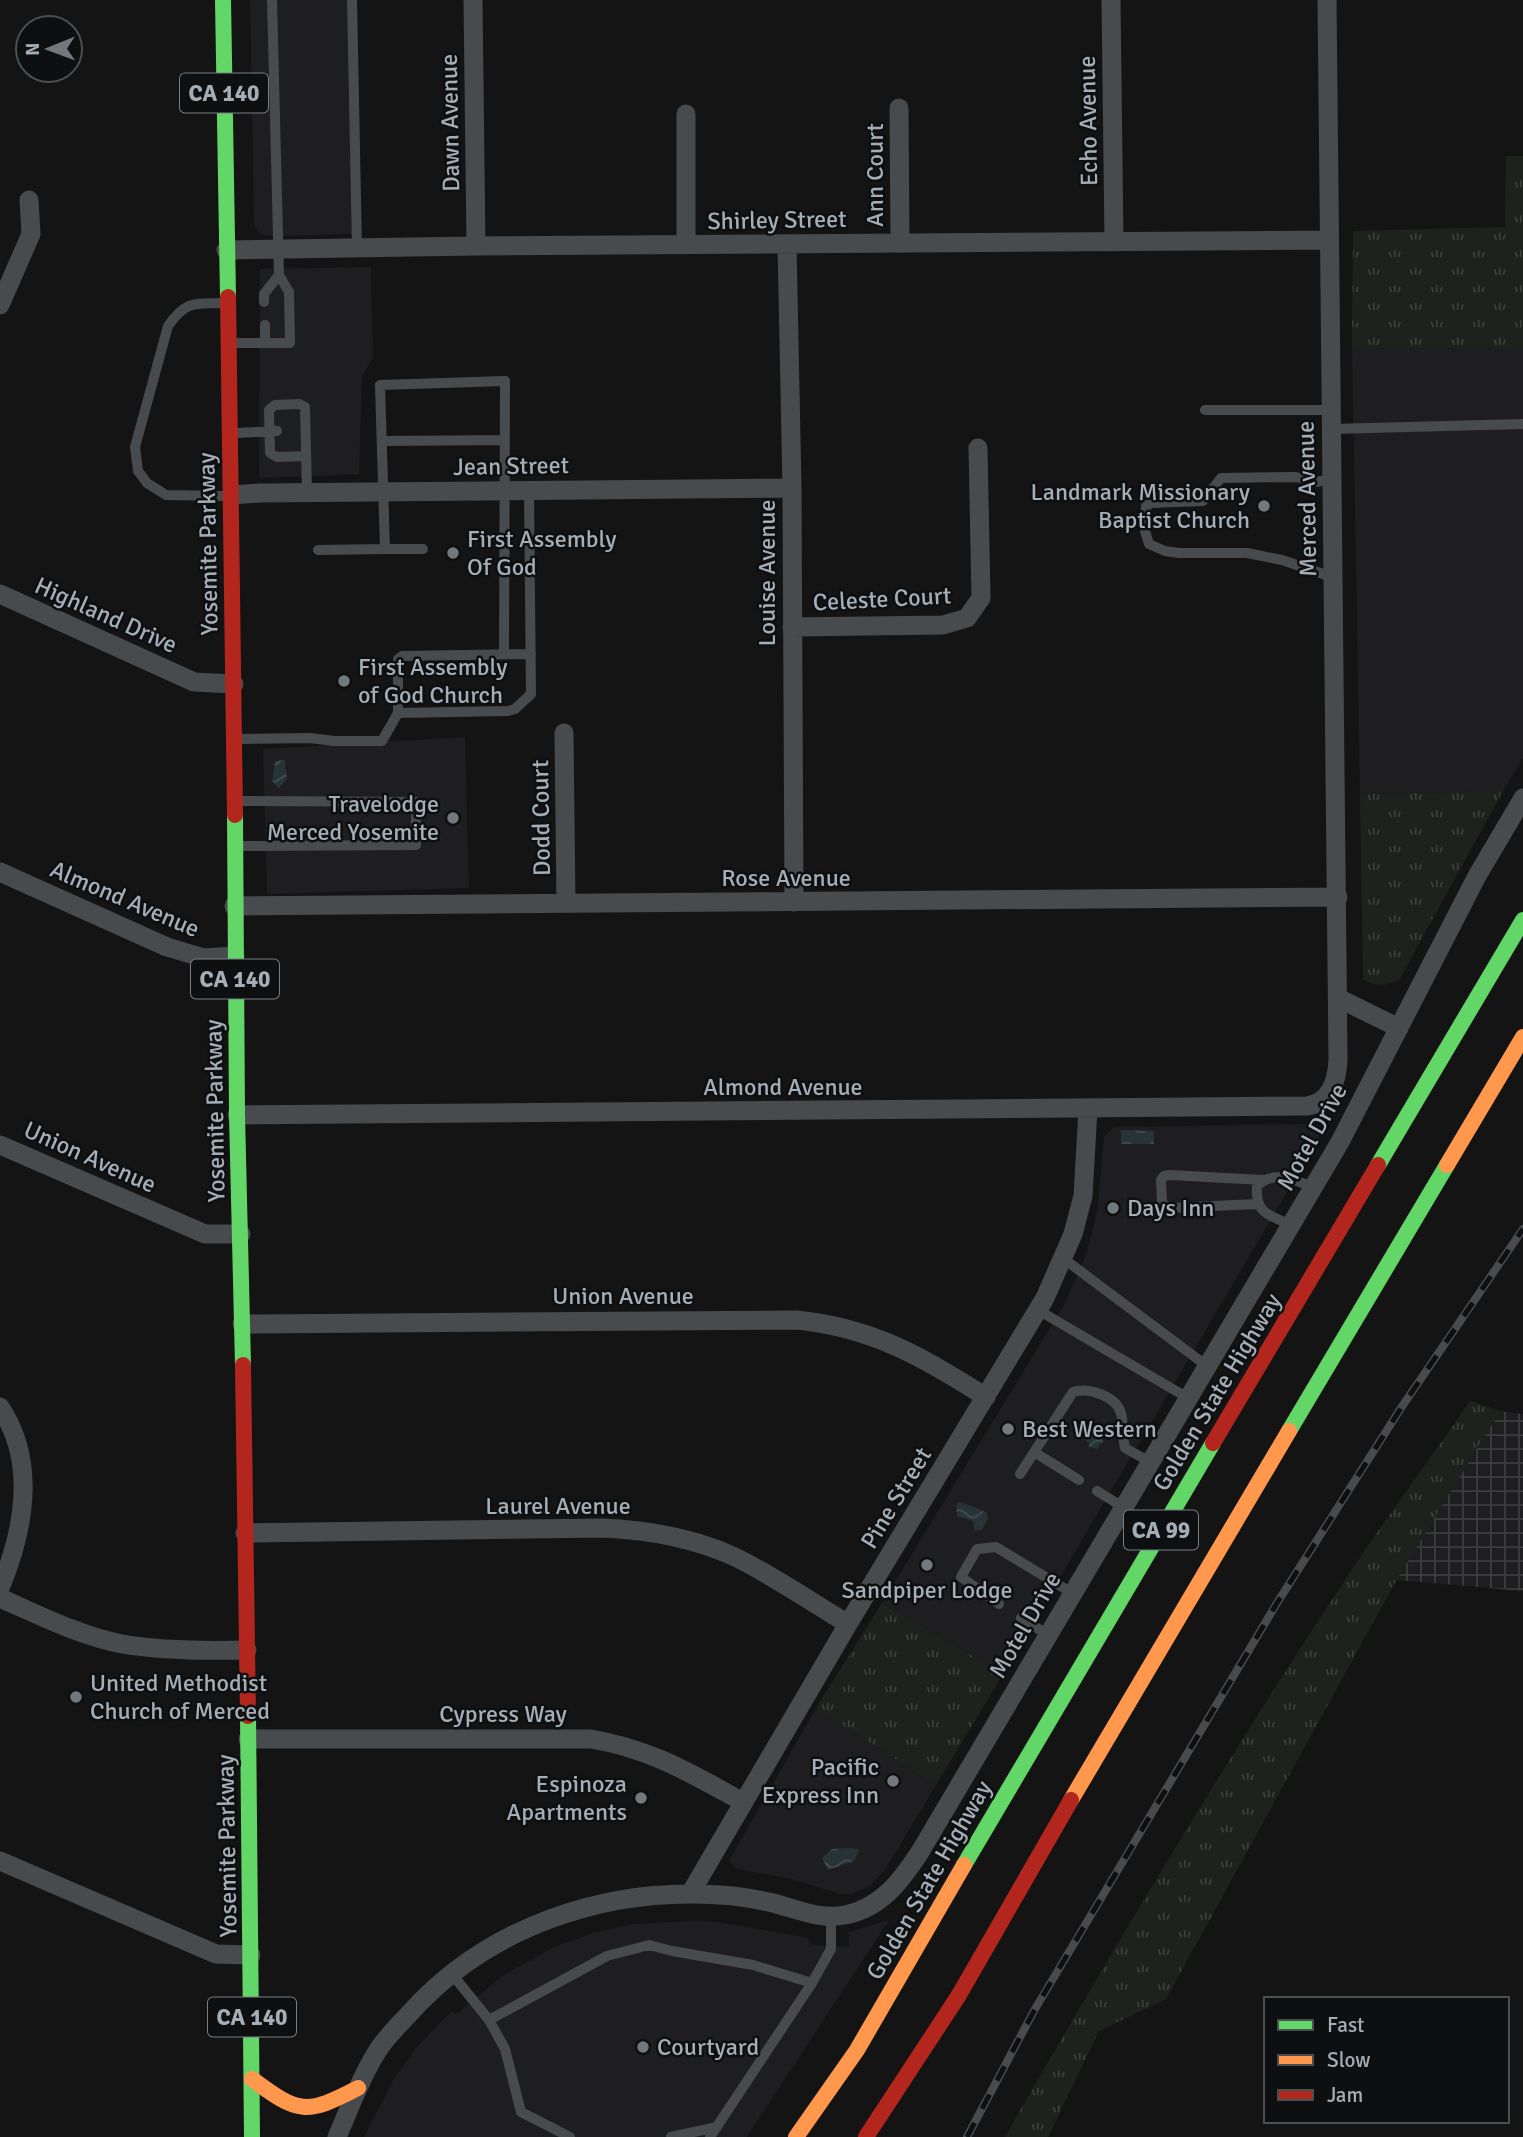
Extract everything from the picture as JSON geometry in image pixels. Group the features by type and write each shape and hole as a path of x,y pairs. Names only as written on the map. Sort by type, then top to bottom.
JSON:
{"main road":[{"name":"Yosemite Parkway","path":"223,0 252,2137"},
{"name":"Golden State Highway","path":"796,2137 857,2050 1033,1746 1523,920"},
{"name":"CA 99","path":"866,2137 976,1967 1086,1772 1523,1037"},
{"path":"878,2137 907,2076"},
{"path":"252,2079 284,2103 302,2109 326,2105 358,2088"}],"street":[{"name":"Dawn Avenue","path":"473,0 476,246"},
{"name":"Echo Avenue","path":"1111,0 1114,241"},
{"name":"Merced Avenue","path":"1327,0 1338,897 1338,1071 1327,1096"},
{"name":"Ann Court","path":"900,108 900,243"},
{"path":"686,114 686,245"},
{"path":"0,305 31,234 29,200"},
{"name":"Shirley Street","path":"226,250 1329,240"},
{"name":"Louise Avenue","path":"787,244 792,488 794,902"},
{"name":"Celeste Court","path":"792,627 943,625 967,618 981,598 978,448"},
{"name":"Jean Street","path":"231,495 792,488"},
{"name":"Highland Drive","path":"0,594 194,682 233,684"},
{"name":"Dodd Court","path":"564,733 566,903"},
{"name":"Motel Drive","path":"337,2137 376,2053 414,2008 452,1973 504,1939 563,1914 632,1897 690,1894 752,1899 807,1913 831,1916 852,1913 871,1906 898,1884 920,1852 1340,1142 1477,876 1523,798"},
{"name":"Almond Avenue","path":"0,872 167,947 204,958 235,957"},
{"name":"Rose Avenue","path":"234,906 1338,897"},
{"path":"1338,998 1399,1028"},
{"name":"Almond Avenue","path":"237,1115 1307,1106 1318,1103 1327,1096"},
{"name":"Pine Street","path":"690,1894 848,1624 1038,1310 1064,1259 1083,1196 1088,1109"},
{"name":"Union Avenue","path":"0,1145 205,1234 241,1234"},
{"name":"Union Avenue","path":"242,1324 775,1319 807,1321 881,1338 921,1357 986,1397"},
{"path":"0,1406 13,1429 22,1467 23,1497 19,1535 0,1588"},
{"name":"Laurel Avenue","path":"245,1533 603,1528 649,1532 682,1538 734,1557 848,1624"},
{"path":"0,1598 75,1630 120,1643 155,1648 247,1650"},
{"name":"Cypress Way","path":"248,1739 591,1740 645,1752 673,1763 743,1802"},
{"path":"0,1861 216,1954 251,1955"}],"lane":[{"path":"227,343 290,342 289,292 279,275 272,0"},
{"path":"352,0 357,248"},
{"path":"264,302 264,294 279,275"},
{"path":"227,303 194,304 180,309 168,326 135,447 138,471 147,483 166,495 231,495"},
{"path":"265,325 265,343"},
{"path":"385,549 380,385 505,381 504,654"},
{"path":"306,456 277,457 270,453 273,431 269,411 275,405 299,404 305,407 300,430 306,456 307,493"},
{"path":"1205,410 1331,419 1391,429 1523,424"},
{"path":"229,433 273,431"},
{"path":"382,441 504,440"},
{"path":"1331,480 1316,482 1296,477 1221,478 1203,501 1151,503 1146,506 1145,531 1149,544 1165,551 1247,553 1282,559 1332,577"},
{"path":"398,713 512,710 531,694 528,491"},
{"path":"318,550 422,549"},
{"path":"234,739 382,741 398,713 400,657 531,654"},
{"path":"234,801 416,802 416,845 283,841 234,846"},
{"path":"283,801 283,813"},
{"path":"1291,1225 1269,1215 1257,1205 1169,1208 1162,1203 1160,1196 1164,1176 1290,1179 1313,1188"},
{"path":"1257,1205 1257,1186 1263,1180"},
{"path":"1064,1259 1207,1366"},
{"path":"1038,1310 1188,1398"},
{"path":"1020,1474 1073,1392 1090,1390 1116,1404 1121,1413 1125,1448 1150,1462"},
{"path":"1034,1452 1079,1480"},
{"path":"1097,1491 1123,1507"},
{"path":"999,1604 961,1577 977,1549 996,1548 1072,1593"},
{"path":"1021,1618 1048,1635"},
{"path":"710,2137 831,1950 831,1916"},
{"path":"489,2020 607,1955 649,1945 753,1965 812,1983"},
{"path":"452,1973 489,2020 505,2049 521,2112 570,2137"},
{"path":"671,2137 717,2127"}],"shaded area":[{"path":"250,0 356,0 358,234 265,236 258,232 254,224"},
{"path":"371,267 373,358 362,376 359,474 259,478 260,269"},
{"path":"1352,348 1523,348 1523,758 1503,791 1360,794"},
{"path":"465,737 469,888 267,894 263,749"},
{"path":"1307,1124 1319,1130 1319,1138 1003,1674 882,1603 1064,1305 1086,1255 1097,1212 1104,1137 1114,1127"},
{"path":"1500,1411 1523,1414 1523,1591 1396,1580"},
{"path":"816,1708 936,1785 885,1870 870,1886 851,1894 840,1894 792,1879 738,1869 731,1864 730,1859"},
{"path":"889,1920 747,2137 364,2137 395,2077 416,2048 451,2012 458,2013 502,1976 554,1947 590,1934 631,1924 695,1921 719,1922 808,1938 811,1945 849,1947 849,1932"}],"green space":[{"path":"1506,156 1523,156 1523,348 1352,348 1353,231 1505,227"},
{"path":"1503,791 1399,980 1381,985 1363,979 1360,794"},
{"path":"1470,1401 1500,1411 1396,1581 1166,1999 1099,2031 1048,2137 1005,2137 1128,1926 1256,1717 1360,1557"},
{"path":"882,1603 1003,1674 936,1785 816,1708"}],"water":[{"path":"285,760 287,779 279,788 272,781 275,761"},
{"path":"1121,1130 1154,1131 1154,1144 1121,1144"},
{"path":"1087,1421 1102,1434 1103,1442 1097,1449 1089,1447 1089,1443 1076,1431 1078,1424"},
{"path":"959,1502 987,1513 988,1519 982,1529 975,1531 973,1521 957,1516 956,1506"},
{"path":"832,1849 859,1850 854,1861 828,1870 822,1858"}],"railway":[{"path":"967,2137 1035,2009 1277,1603 1401,1408 1523,1229"}],"traffic: fast":[{"path":"223,0 228,297"},
{"path":"235,815 237,1115 243,1365"},
{"path":"1378,1165 1523,920"},
{"path":"1289,1431 1447,1165"},
{"path":"964,1865 1213,1443"},
{"path":"248,1716 252,2137"}],"traffic: slow":[{"path":"1447,1165 1523,1037"},
{"path":"1071,1800 1289,1431"},
{"path":"796,2137 857,2050 964,1865"},
{"path":"252,2079 281,2099 303,2107 326,2103 358,2088"}],"traffic: jam":[{"path":"228,297 235,815"},
{"path":"1213,1443 1378,1165"},
{"path":"243,1365 248,1716"},
{"path":"866,2137 959,1995 1071,1800"}],"place":[{"name":"Landmark Missionary Baptist Church","path":"1264,506"},
{"name":"First Assembly Of God","path":"453,553"},
{"name":"First Assembly of God Church","path":"344,681"},
{"name":"Travelodge Merced Yosemite","path":"453,818"},
{"name":"Days Inn","path":"1113,1208"},
{"name":"Best Western","path":"1008,1429"},
{"name":"Sandpiper Lodge","path":"927,1565"},
{"name":"United Methodist Church of Merced","path":"76,1697"},
{"name":"Pacific Express Inn","path":"893,1781"},
{"name":"Espinoza Apartments","path":"641,1798"},
{"name":"Courtyard","path":"643,2047"}]}
